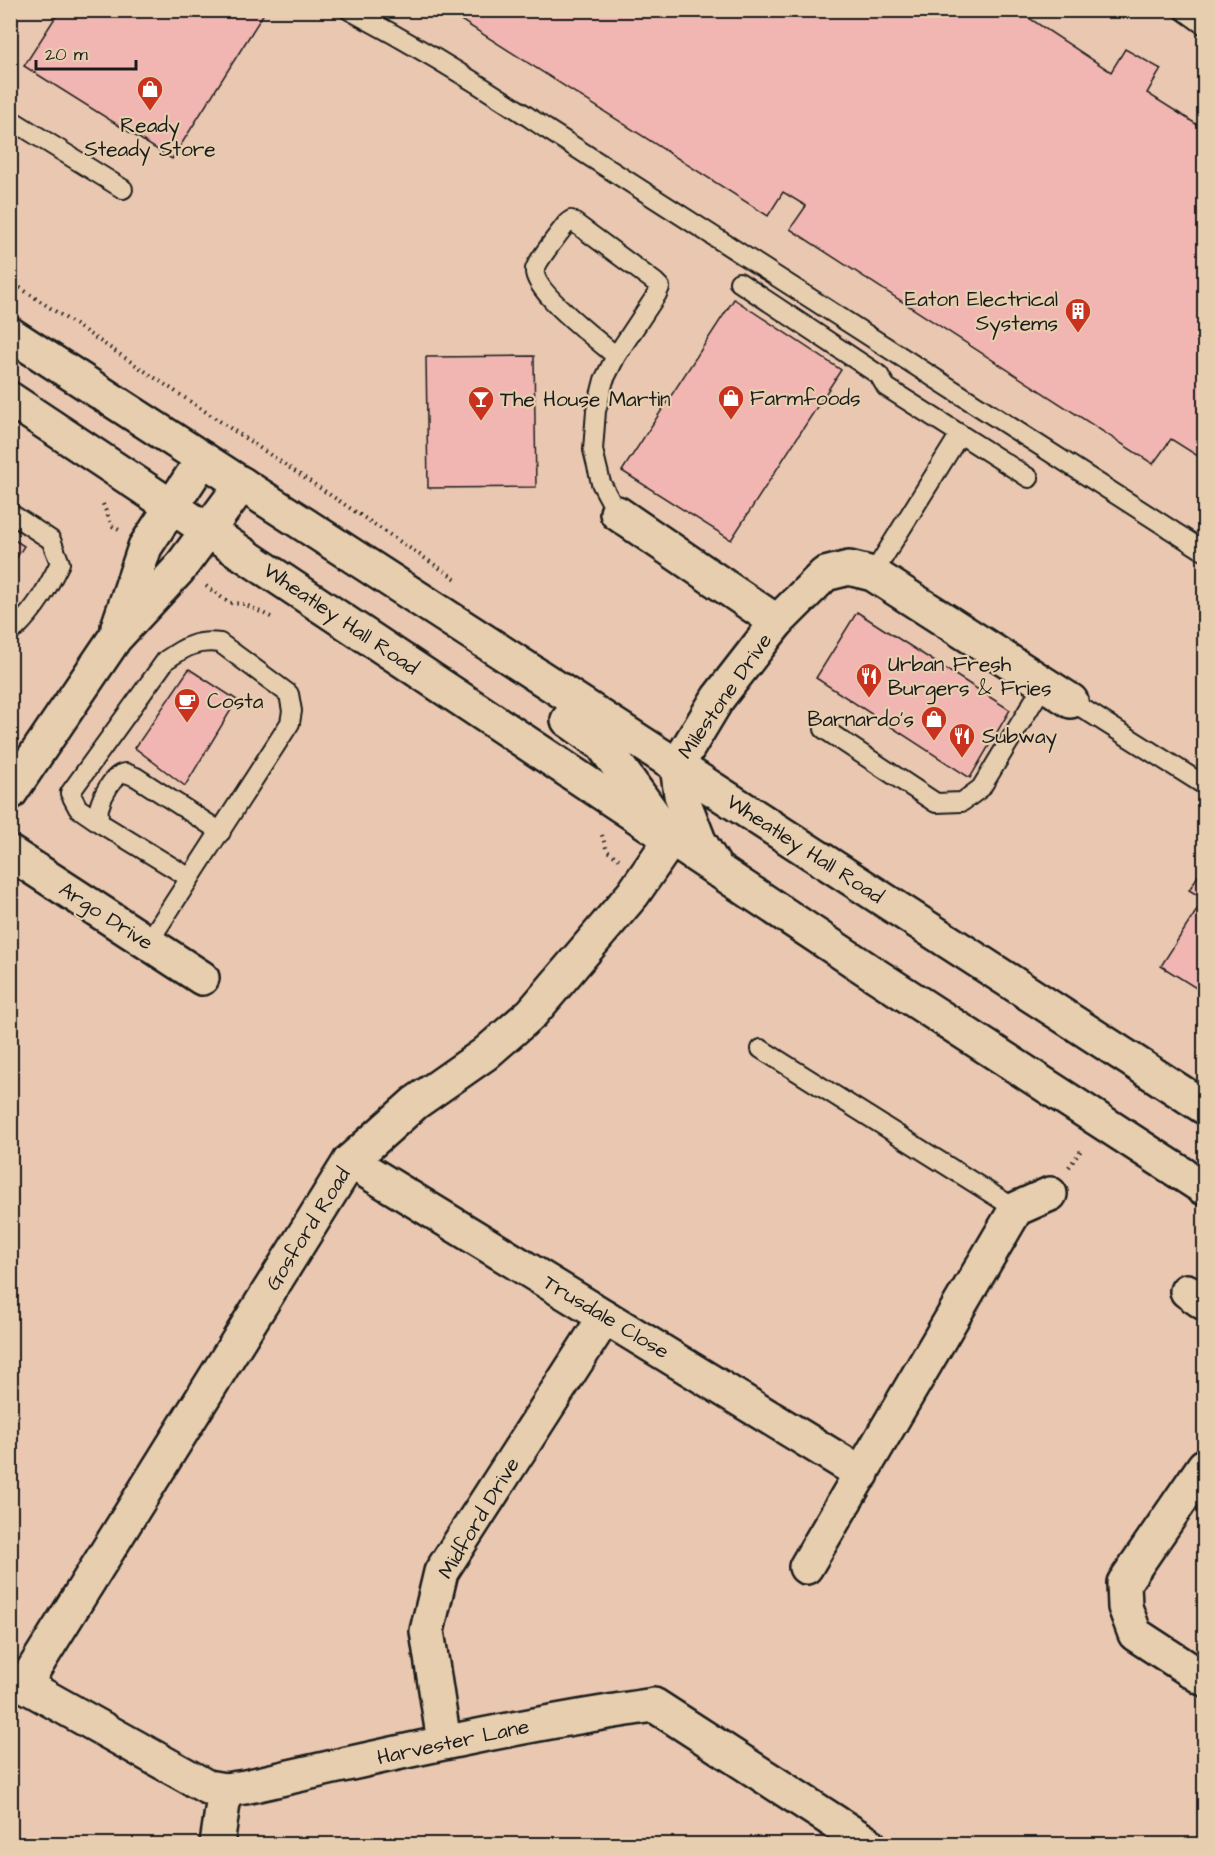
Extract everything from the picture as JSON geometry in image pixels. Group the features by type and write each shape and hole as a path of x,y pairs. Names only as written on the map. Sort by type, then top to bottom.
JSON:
{"main road":[{"name":"Wheatley Hall Road","path":"10,334 1204,1107"},
{"name":"Wheatley Hall Road","path":"10,399 874,974 1204,1188"},
{"path":"115,638 145,547 203,459"},
{"path":"10,793 115,638 179,569 242,484"},
{"name":"Milestone Drive","path":"616,513 777,622"},
{"name":"Milestone Drive","path":"717,870 699,841 681,795 676,766 718,698 777,622 825,574 849,568 873,574 1071,701"},
{"name":"Wheatley Hall Road","path":"406,591 434,626 602,744 671,839"},
{"name":"Gosford Road","path":"24,1685 350,1161 415,1103 485,1054 532,1013 633,894 671,839"},
{"name":"Argo Drive","path":"10,853 202,978"},
{"name":"Trusdale Close","path":"350,1161 862,1474"},
{"path":"806,1567 1016,1209 1050,1194"},
{"name":"Midford Drive","path":"444,1742 428,1631 441,1572 605,1317"},
{"path":"1204,1466 1124,1583 1125,1607 1135,1634 1204,1679"},
{"name":"Harvester Lane","path":"24,1685 207,1787 225,1790 444,1742 584,1715 654,1705 869,1845"},
{"path":"217,1845 225,1790"}],"lane":[{"path":"349,10 409,41 488,88 545,128 1204,551"},
{"path":"1183,10 1204,25"},
{"path":"10,119 123,189"},
{"path":"616,356 552,301 536,279 536,268 571,220 660,287 616,356 604,380 596,411 593,450 601,483 616,513"},
{"path":"739,282 879,375 886,387 1029,478"},
{"path":"873,574 960,434"},
{"path":"10,513 51,540 60,563 44,596 30,615 16,628"},
{"path":"148,943 248,791 290,723 292,711 289,693 220,643 207,642 186,646 166,660 70,793 78,808 190,878"},
{"path":"824,729 936,803 962,802 981,788 1044,684"},
{"path":"1071,701 1204,785"},
{"path":"100,823 99,806 117,776 126,773 136,777 221,832"},
{"path":"761,1049 1016,1209"}],"path":[{"path":"10,281 466,586"},
{"path":"99,498 112,526 145,547"},
{"path":"179,569 217,593"},
{"path":"1050,1194 1087,1142"}],"shaded area":[{"path":"11,11 1204,11 1204,1844 11,1844"}],"building":[{"name":"Ready Steady Store","path":"60,10 266,10 172,159 24,66"},
{"name":"Eaton Electrical Systems","path":"445,10 1017,10 1111,72 1125,49 1161,69 1147,93 1204,129 1204,460 1171,439 1153,464 790,229 806,206 783,192 768,216"},
{"name":"Farmfoods","path":"734,299 841,370 731,540 622,471"},
{"name":"The House Martin","path":"534,356 536,487 428,488 426,357"},
{"path":"10,537 24,546 10,568"},
{"path":"857,612 1010,710 970,778 816,678"},
{"name":"Costa","path":"189,669 237,700 185,786 135,748"},
{"path":"1204,866 1204,899 1189,890"},
{"path":"1204,899 1204,993 1161,966"}],"place":[{"name":"Ready Steady Store","path":"150,112"},
{"name":"Eaton Electrical Systems","path":"1078,334"},
{"name":"Farmfoods","path":"731,421"},
{"name":"The House Martin","path":"481,422"},
{"name":"Urban Fresh Burgers & Fries","path":"869,699"},
{"name":"Costa","path":"187,724"},
{"name":"Barnardo's","path":"934,742"},
{"name":"Subway","path":"962,759"}]}
